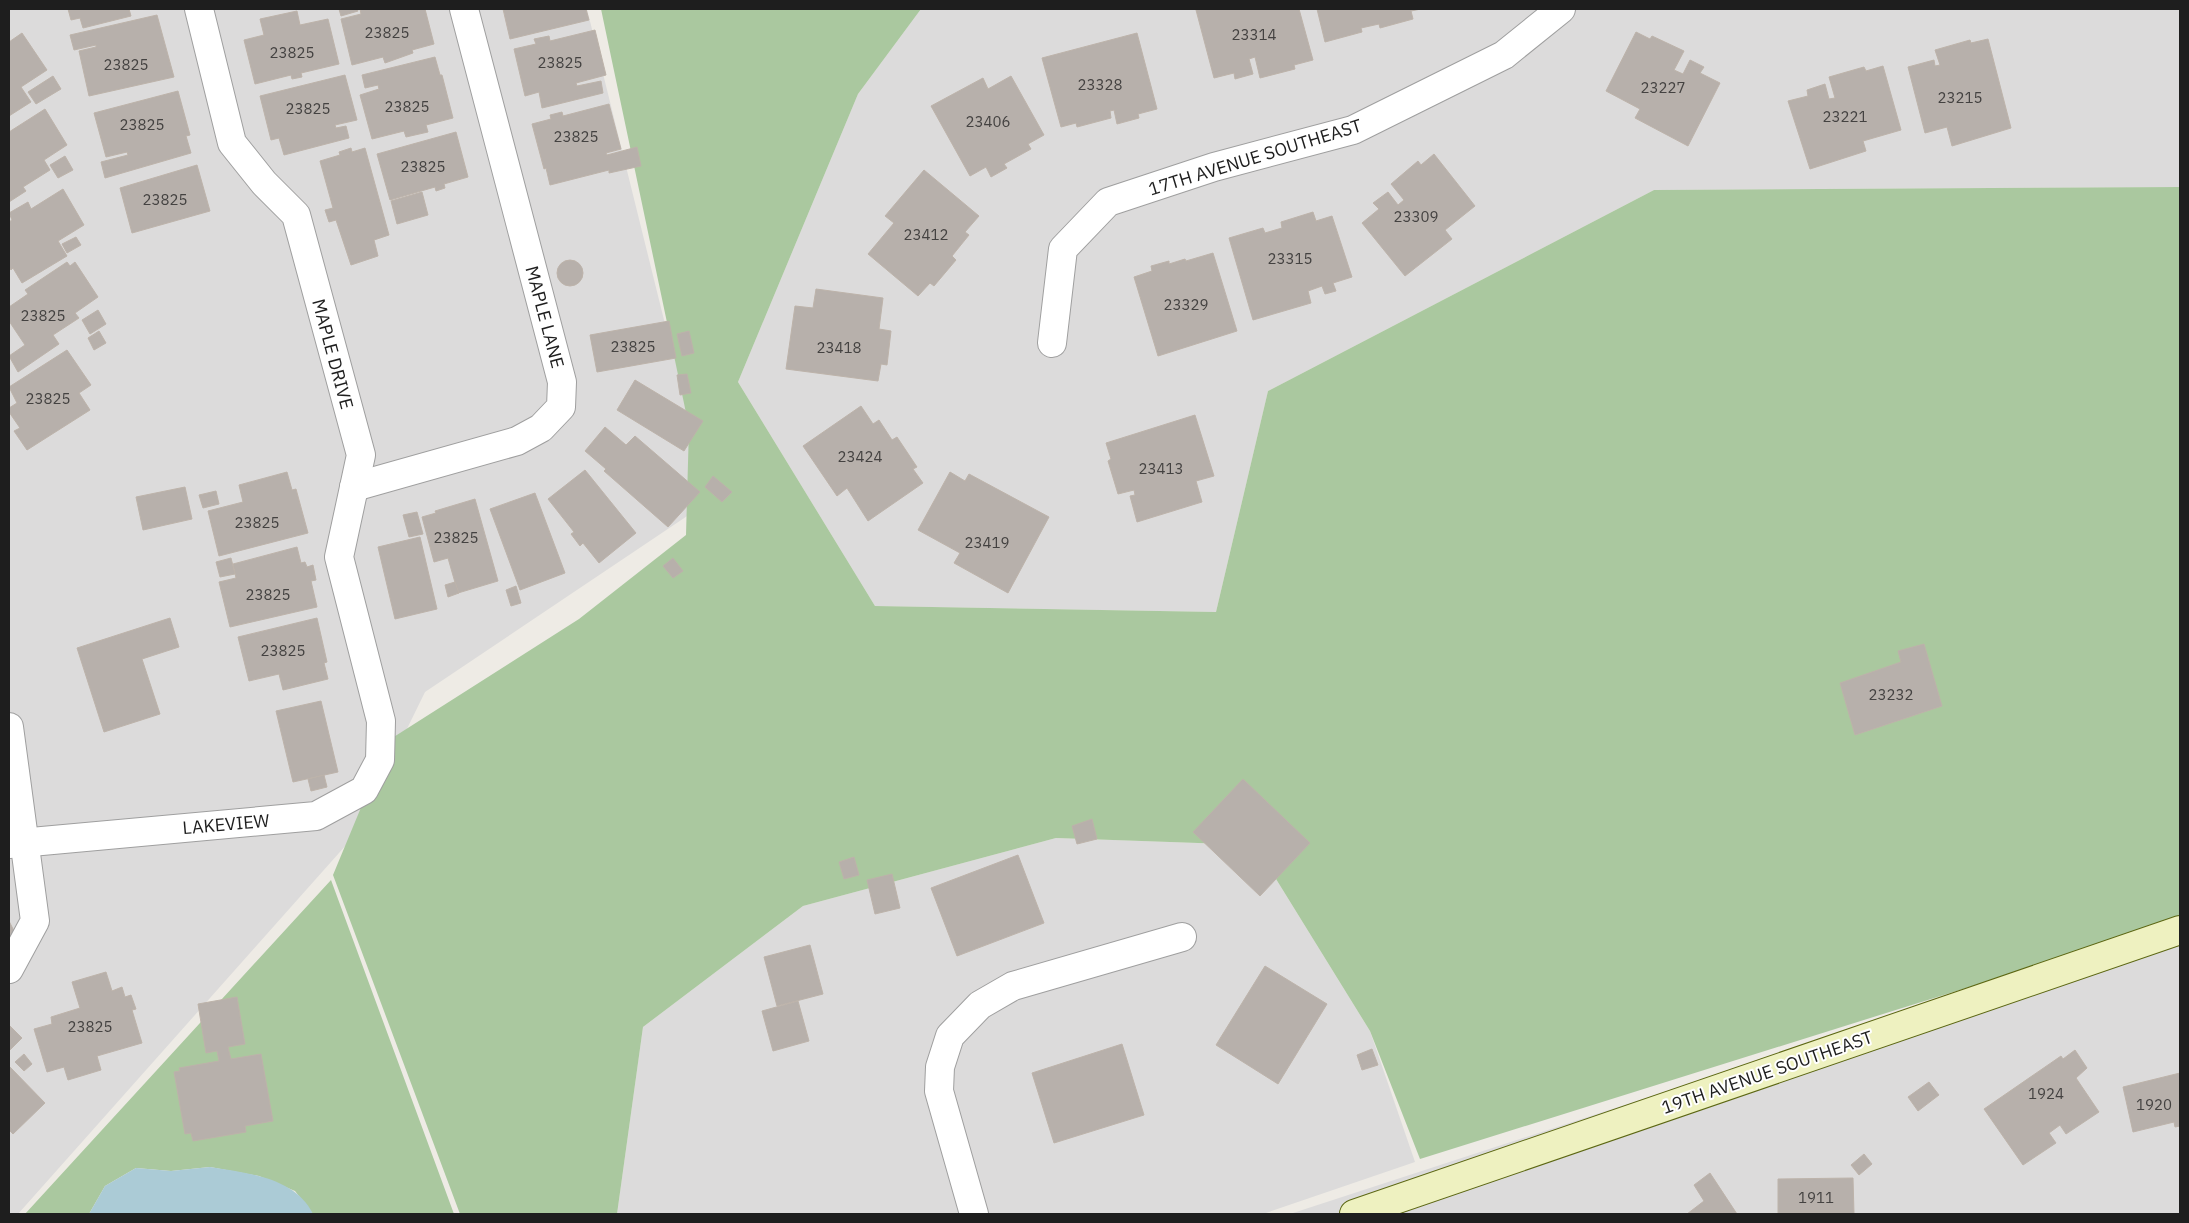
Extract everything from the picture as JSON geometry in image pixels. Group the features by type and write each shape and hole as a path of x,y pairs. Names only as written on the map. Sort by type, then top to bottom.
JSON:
{"street":[{"name":"MAPLE DRIVE","path":"199,9 232,142 264,183 296,215 361,455 339,557 381,721"},
{"name":"MAPLE LANE","path":"354,486 517,441 541,428 561,408 562,382 464,9"},
{"name":"17TH AVENUE SOUTHEAST","path":"1052,343 1063,249 1108,202 1214,167 1353,130 1504,55 1561,9"},
{"name":"LAKEVIEW","path":"17,843 316,816 364,790 380,760 381,721"},
{"path":"9,727 17,843 35,921 9,969"},
{"name":"19TH AVENUE SOUTHEAST","path":"1354,1214 2180,930"},
{"path":"974,1214 939,1091 940,1067 950,1036 980,1005 1013,986 1182,937"}],"shaded area":[{"path":"9,9 587,9 664,320 714,498 425,692 355,835 18,1214 9,1214"},
{"path":"921,9 2180,9 2180,187 1654,190 1268,391 1216,612 875,606 738,382 858,94"},
{"path":"1056,838 1255,845 1370,1031 1415,1162 1263,1214 617,1214 643,1027 803,906"},
{"path":"2180,924 2180,1214 1290,1214"}],"green space":[{"path":"601,9 921,9 858,94 738,382 875,606 1216,612 1268,391 1654,190 2180,187 2180,921 1420,1159 1370,1031 1255,845 1056,838 803,906 643,1027 617,1214 460,1214 333,875 389,740 579,619 686,535 689,427"},
{"path":"331,880 454,1214 313,1214 295,1191 259,1176 210,1167 171,1171 136,1168 105,1186 89,1214 25,1214"}],"water":[{"path":"210,1167 254,1175 282,1184 305,1202 313,1214 89,1214 105,1186 136,1168 171,1171"}],"building":[{"path":"68,9 129,9 131,16 83,28 80,18 71,20"},
{"path":"339,9 357,9 358,11 341,16"},
{"path":"360,9 425,9 434,44 412,50 413,53 385,63 383,57 352,65 341,19 361,14"},
{"path":"503,9 586,9 589,20 510,39"},
{"path":"1299,9 1313,60 1294,65 1295,69 1260,78 1255,57 1249,59 1253,74 1235,79 1234,73 1214,78 1196,10"},
{"path":"1317,9 1421,9 1411,11 1413,19 1380,28 1379,24 1361,28 1362,32 1325,42"},
{"path":"297,11 300,25 328,19 339,64 301,73 302,77 292,79 291,75 255,84 244,40 264,35 260,19"},
{"path":"157,15 174,77 89,96 79,51 96,47 96,45 74,50 70,35"},
{"path":"595,30 606,75 576,83 577,86 601,81 603,93 542,108 539,92 525,96 514,49 536,44 534,39 549,36 550,41"},
{"path":"1636,32 1650,39 1652,36 1684,51 1674,70 1683,74 1690,60 1704,67 1700,73 1720,83 1688,146 1635,118 1640,109 1606,91"},
{"path":"22,33 47,70 21,87 31,102 9,116 9,42"},
{"path":"1137,33 1157,109 1138,114 1139,118 1117,124 1114,110 1110,111 1111,118 1077,127 1076,123 1061,127 1042,58"},
{"path":"1988,39 2011,128 1952,146 1947,127 1925,133 1908,67 1934,60 1935,66 1940,65 1935,50 1970,40 1971,43"},
{"path":"435,57 440,75 442,75 453,118 426,125 428,132 406,137 404,131 372,139 360,95 379,89 378,85 365,88 362,75"},
{"path":"1883,66 1901,130 1863,141 1866,151 1810,169 1788,101 1808,96 1807,90 1825,84 1829,99 1835,98 1829,77 1864,67 1866,71"},
{"path":"345,75 357,120 335,125 336,128 346,126 349,138 284,155 279,138 271,140 260,96"},
{"path":"53,76 61,89 36,104 28,92"},
{"path":"1011,76 1044,135 1028,144 1031,149 1004,164 1007,168 991,177 986,167 970,176 931,106 983,78 988,89"},
{"path":"178,91 190,135 186,136 191,153 105,178 101,162 128,155 127,152 106,157 94,113"},
{"path":"609,104 621,149 606,153 607,155 637,147 641,166 609,173 609,170 550,185 532,124 551,119 550,115 562,112 563,116"},
{"path":"45,109 67,145 44,160 50,170 23,187 26,191 9,202 9,132"},
{"path":"456,132 468,177 444,184 445,188 436,191 435,187 390,200 377,154"},
{"path":"351,148 352,152 365,148 389,235 374,240 378,256 351,265 336,220 329,222 325,210 333,208 320,161 340,155 339,152"},
{"path":"1434,154 1475,206 1445,230 1452,239 1405,276 1362,223 1379,209 1373,203 1388,192 1398,205 1404,200 1391,184 1418,161 1421,165"},
{"path":"65,156 73,170 58,178 50,165"},
{"path":"197,165 210,211 132,233 120,188"},
{"path":"924,170 979,216 965,232 969,235 952,256 956,260 934,286 930,283 918,296 868,254 894,223 885,216"},
{"path":"63,189 84,225 58,241 67,256 22,283 13,268 11,270 9,267 9,222 12,220 9,213 28,202 31,209"},
{"path":"422,192 428,215 397,224 391,201"},
{"path":"1313,212 1316,221 1332,216 1352,277 1333,283 1336,291 1325,294 1322,286 1308,291 1311,303 1253,320 1229,238 1263,228 1265,233 1282,228 1281,222"},
{"path":"76,237 81,245 67,253 62,244"},
{"path":"1213,253 1237,331 1158,356 1134,277 1152,271 1151,266 1169,261 1169,264 1185,259 1186,261"},
{"path":"570,260 579,264 583,273 579,282 570,286 561,282 557,273 561,264"},
{"path":"67,262 70,266 75,262 98,297 75,313 79,318 53,335 59,344 18,372 9,356 25,345 9,321 9,307 28,294 25,290"},
{"path":"816,289 883,298 879,329 891,331 887,365 881,364 878,381 786,369 795,306 813,308"},
{"path":"98,310 106,324 90,334 82,320"},
{"path":"669,321 676,358 597,372 590,335"},
{"path":"99,331 106,343 94,350 88,338"},
{"path":"689,331 694,353 682,356 677,334"},
{"path":"67,350 91,385 79,393 90,410 27,450 14,431 20,428 9,412 9,408 17,403 9,387"},
{"path":"687,374 691,393 680,395 677,375"},
{"path":"635,380 703,421 684,451 617,410"},
{"path":"861,406 873,424 879,420 892,440 897,437 917,467 913,469 923,483 868,521 847,488 837,496 803,446"},
{"path":"1195,415 1214,476 1196,481 1202,502 1137,522 1130,496 1135,495 1134,490 1118,494 1108,461 1111,459 1106,443"},
{"path":"605,427 626,445 635,436 700,492 668,527 604,471 606,469 585,451"},
{"path":"585,470 636,533 599,563 583,543 580,546 571,534 574,532 548,499"},
{"path":"287,472 292,490 296,489 308,533 219,556 208,511 243,502 239,485"},
{"path":"950,472 965,481 969,474 1049,517 1008,593 954,563 960,553 918,530"},
{"path":"713,476 732,492 722,502 705,487"},
{"path":"185,487 192,519 143,530 136,497"},
{"path":"216,491 219,504 203,508 199,495"},
{"path":"535,493 565,573 520,590 490,509"},
{"path":"475,499 498,581 458,593 448,558 434,562 422,517 436,513 435,511"},
{"path":"417,512 423,534 409,537 403,515"},
{"path":"420,537 437,609 395,619 378,547"},
{"path":"297,547 301,563 305,562 307,567 313,565 316,580 311,581 317,607 230,627 219,582 236,578 233,564"},
{"path":"231,558 235,574 220,577 216,562"},
{"path":"673,558 683,571 673,578 663,566"},
{"path":"455,582 459,593 448,597 445,585"},
{"path":"516,586 521,603 511,606 506,590"},
{"path":"170,618 179,647 142,659 160,714 104,732 77,648"},
{"path":"317,618 327,662 324,663 328,679 283,690 279,674 249,681 238,637"},
{"path":"1924,644 1942,706 1855,735 1840,683 1901,662 1898,651"},
{"path":"321,701 338,772 293,782 276,711"},
{"path":"324,775 327,787 311,791 308,779"},
{"path":"1243,779 1310,843 1260,896 1193,832"},
{"path":"1092,819 1097,839 1077,844 1072,826"},
{"path":"1018,855 1044,923 957,956 931,888"},
{"path":"854,857 859,875 844,879 839,862"},
{"path":"892,874 900,908 875,914 867,880"},
{"path":"9,921 16,935 9,938"},
{"path":"810,945 823,994 777,1006 764,957"},
{"path":"1265,966 1327,1004 1278,1084 1216,1045"},
{"path":"106,972 112,991 122,987 125,997 131,995 136,1009 132,1010 142,1043 97,1056 101,1070 68,1080 64,1067 47,1072 34,1029 52,1024 51,1017 80,1008 72,982"},
{"path":"237,997 245,1044 228,1047 231,1059 261,1054 273,1121 245,1126 246,1132 193,1141 191,1133 185,1134 174,1072 180,1071 179,1068 219,1061 217,1051 206,1053 198,1004"},
{"path":"798,1001 809,1041 773,1051 762,1011"},
{"path":"9,1025 22,1038 9,1051"},
{"path":"1122,1044 1144,1115 1054,1143 1032,1073"},
{"path":"1372,1049 1378,1065 1362,1070 1357,1055"},
{"path":"2075,1050 2087,1068 2076,1078 2099,1112 2066,1134 2060,1125 2049,1133 2056,1143 2023,1165 1984,1109 2061,1056 2063,1059"},
{"path":"24,1054 32,1064 24,1071 15,1062"},
{"path":"9,1066 45,1103 13,1134 9,1130"},
{"path":"2180,1073 2180,1126 2175,1127 2174,1122 2133,1132 2123,1087"},
{"path":"1929,1082 1939,1095 1918,1111 1908,1097"},
{"path":"1864,1154 1872,1164 1859,1175 1851,1165"},
{"path":"1710,1173 1737,1214 1687,1214 1704,1201 1694,1185"},
{"path":"1853,1178 1854,1214 1778,1214 1778,1179"}]}
